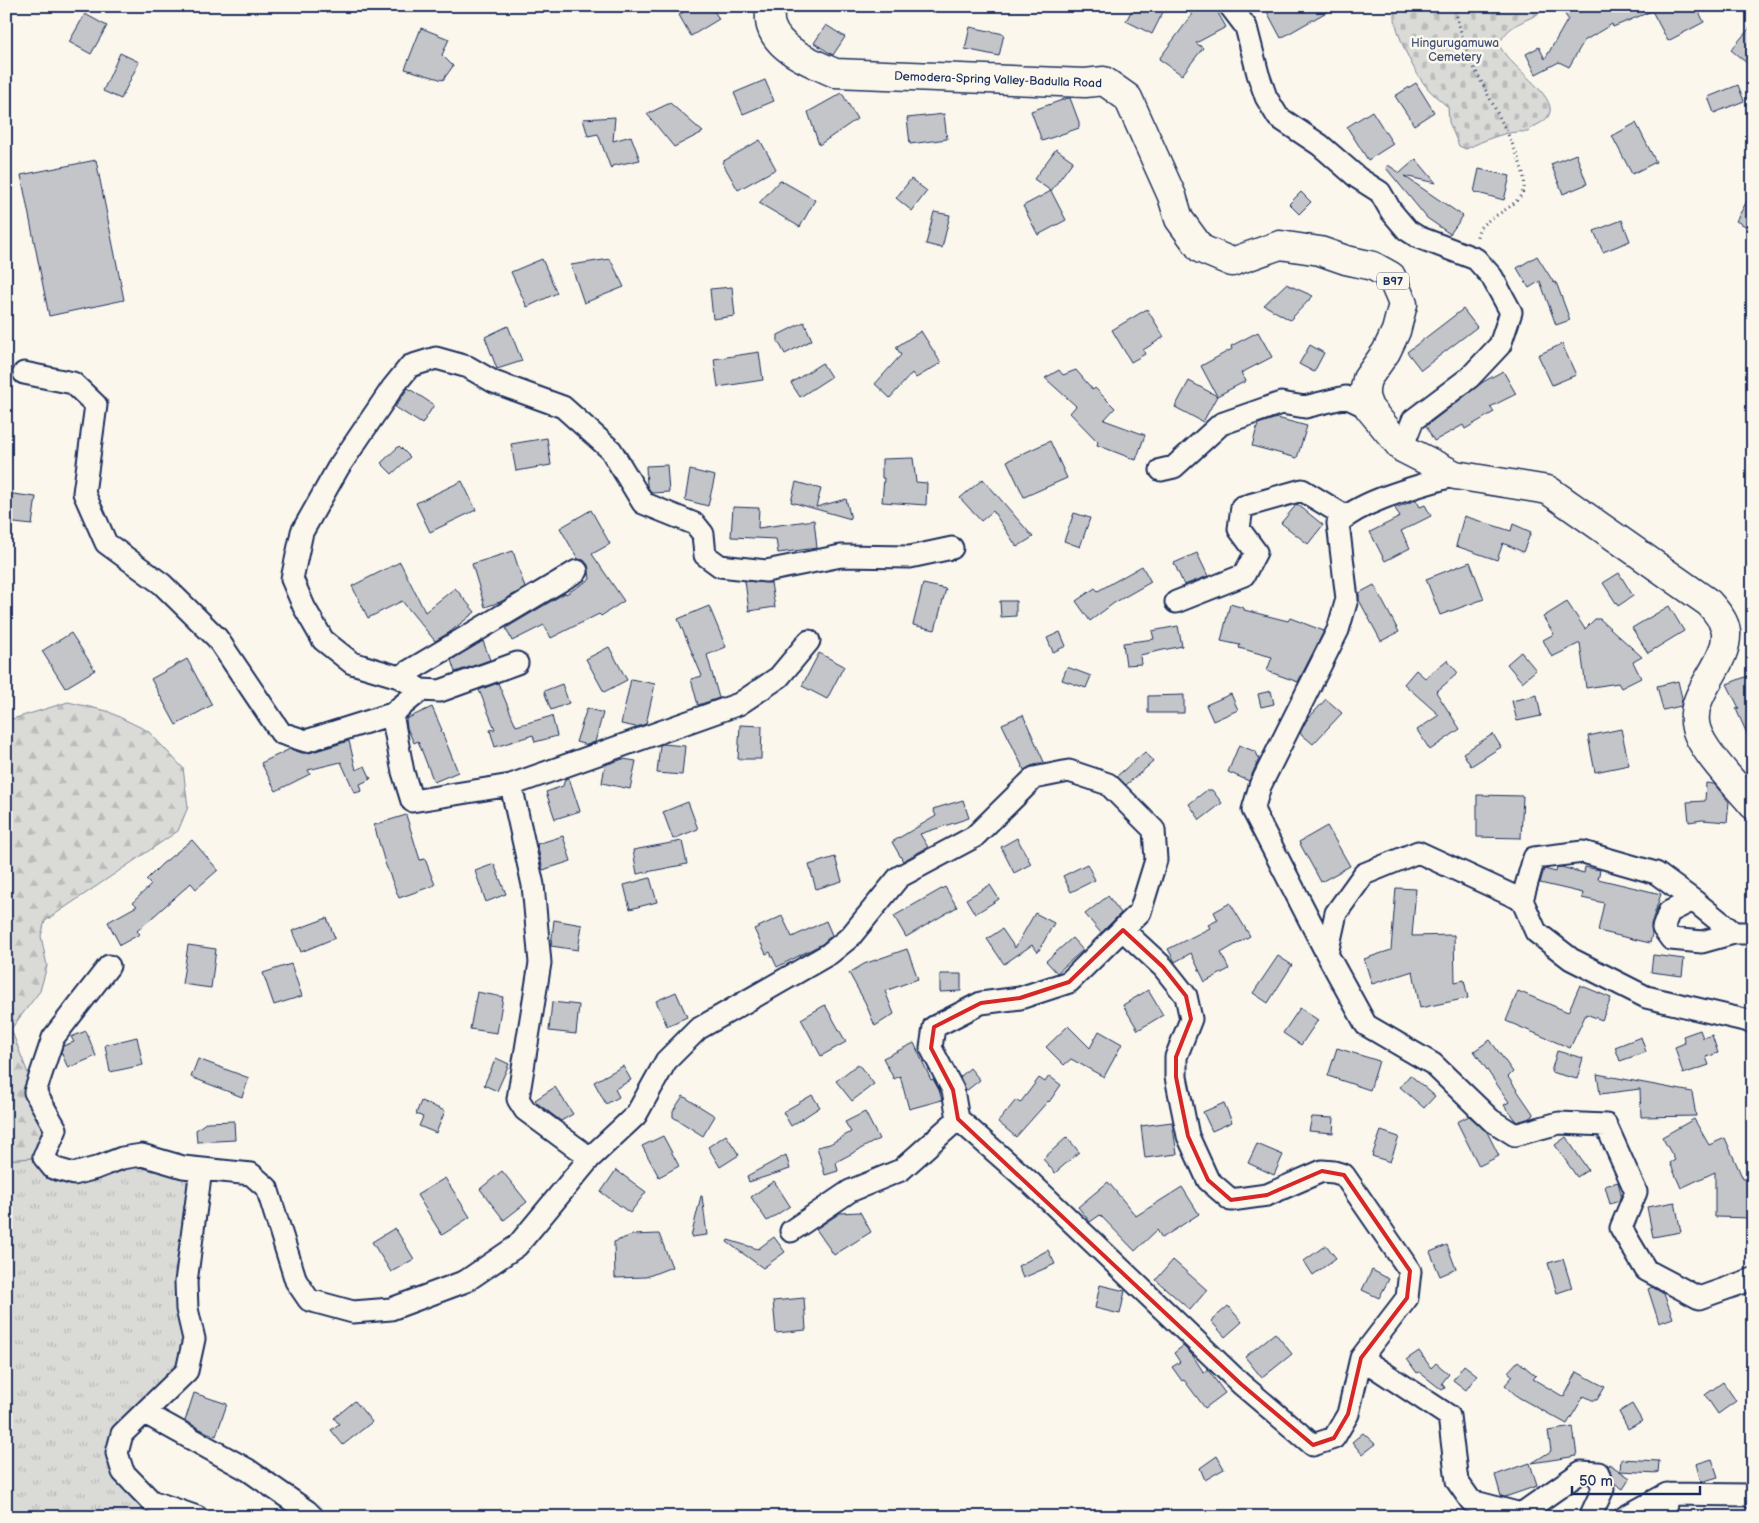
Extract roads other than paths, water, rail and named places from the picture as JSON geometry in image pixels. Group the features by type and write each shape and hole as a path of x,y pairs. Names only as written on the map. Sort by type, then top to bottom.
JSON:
{"main road":[{"name":"Demodera-Spring Valley-Badulla Road","path":"770,6 770,25 778,39 791,50 835,73 1085,83 1104,81 1128,98 1172,196 1179,219 1201,249 1232,262 1280,245 1320,250 1346,260 1373,266 1391,276 1403,304 1396,331 1386,352 1367,379 1365,397 1369,408"},
{"path":"1369,408 1402,448 1455,475 1548,490 1709,603 1720,616 1726,631 1724,649 1696,706 1694,716 1696,730 1701,741 1753,805"}],"street":[{"path":"1230,6 1246,27 1266,97 1278,117 1320,145 1358,178 1380,192 1392,211 1408,230 1418,238 1476,260 1492,276 1512,312 1500,345 1470,377 1412,420 1402,448"},
{"path":"517,663 440,691 421,690 400,677 352,663 323,640 304,607 292,579 302,532 338,468 393,387 410,366 436,358 468,367 494,382 563,407 611,450 643,503 696,524 703,534 705,555 720,566 766,571 841,556 910,557 952,548"},
{"path":"24,373 73,383 96,405 84,493 106,543 162,584 217,638 282,733 306,741 392,714 421,690"},
{"path":"1161,470 1174,467 1221,424 1281,403 1305,407 1346,397 1369,408"},
{"path":"1455,475 1391,495 1345,516 1338,523 1346,599 1338,630 1260,786 1253,810 1326,954 1366,1025 1433,1064 1491,1120 1515,1135 1559,1123 1606,1126 1636,1192 1621,1228 1646,1270 1699,1298 1753,1279"},
{"path":"1176,602 1244,575 1256,552 1239,529 1242,507 1302,490 1345,516"},
{"path":"400,677 577,571"},
{"path":"392,714 403,772 412,802 511,785 738,704 779,677 809,641"},
{"path":"109,966 53,1038 35,1092 56,1129 44,1156 53,1168 74,1174 122,1158 142,1155 183,1167 251,1174 267,1188 296,1281 309,1300 353,1312 391,1310 466,1281 518,1246 590,1158 636,1115 666,1061 698,1029 829,954 850,936 899,877 974,836 1034,778 1069,771 1108,784 1154,830 1156,860 1140,912 1069,982 1020,998 980,1003 934,1027 931,1048 952,1090 958,1119 1032,1184 1241,1384 1313,1445 1334,1438 1348,1414 1362,1358 1407,1298 1410,1271 1344,1175 1322,1171 1268,1195 1231,1200 1208,1180 1188,1136 1176,1078 1176,1057 1191,1019 1186,996 1163,967 1123,930"},
{"path":"511,785 534,885 540,963 518,1099 525,1110 590,1158"},
{"path":"1326,954 1336,913 1364,874 1418,852 1522,900"},
{"path":"1743,933 1656,873 1583,852 1534,858 1522,900 1536,932 1571,959 1646,997 1753,1022"},
{"path":"1693,900 1669,912 1663,928 1671,939 1702,942 1743,933"},
{"path":"791,1231 850,1191 901,1170 958,1119"},
{"path":"197,1517 151,1501 123,1472 117,1453 122,1434 187,1371 194,1339 187,1309 186,1282 201,1169"},
{"path":"1362,1358 1449,1416 1458,1481 1471,1501 1521,1514 1581,1472 1598,1473 1603,1489 1590,1517"},
{"path":"145,1413 248,1470 313,1517"},
{"path":"1661,1517 1665,1512 1667,1494"},
{"path":"1625,1517 1667,1494 1749,1495 1753,1498"}],"park label":[{"name":"Hingurugamuwa Cemetery","path":"1455,50"}]}
